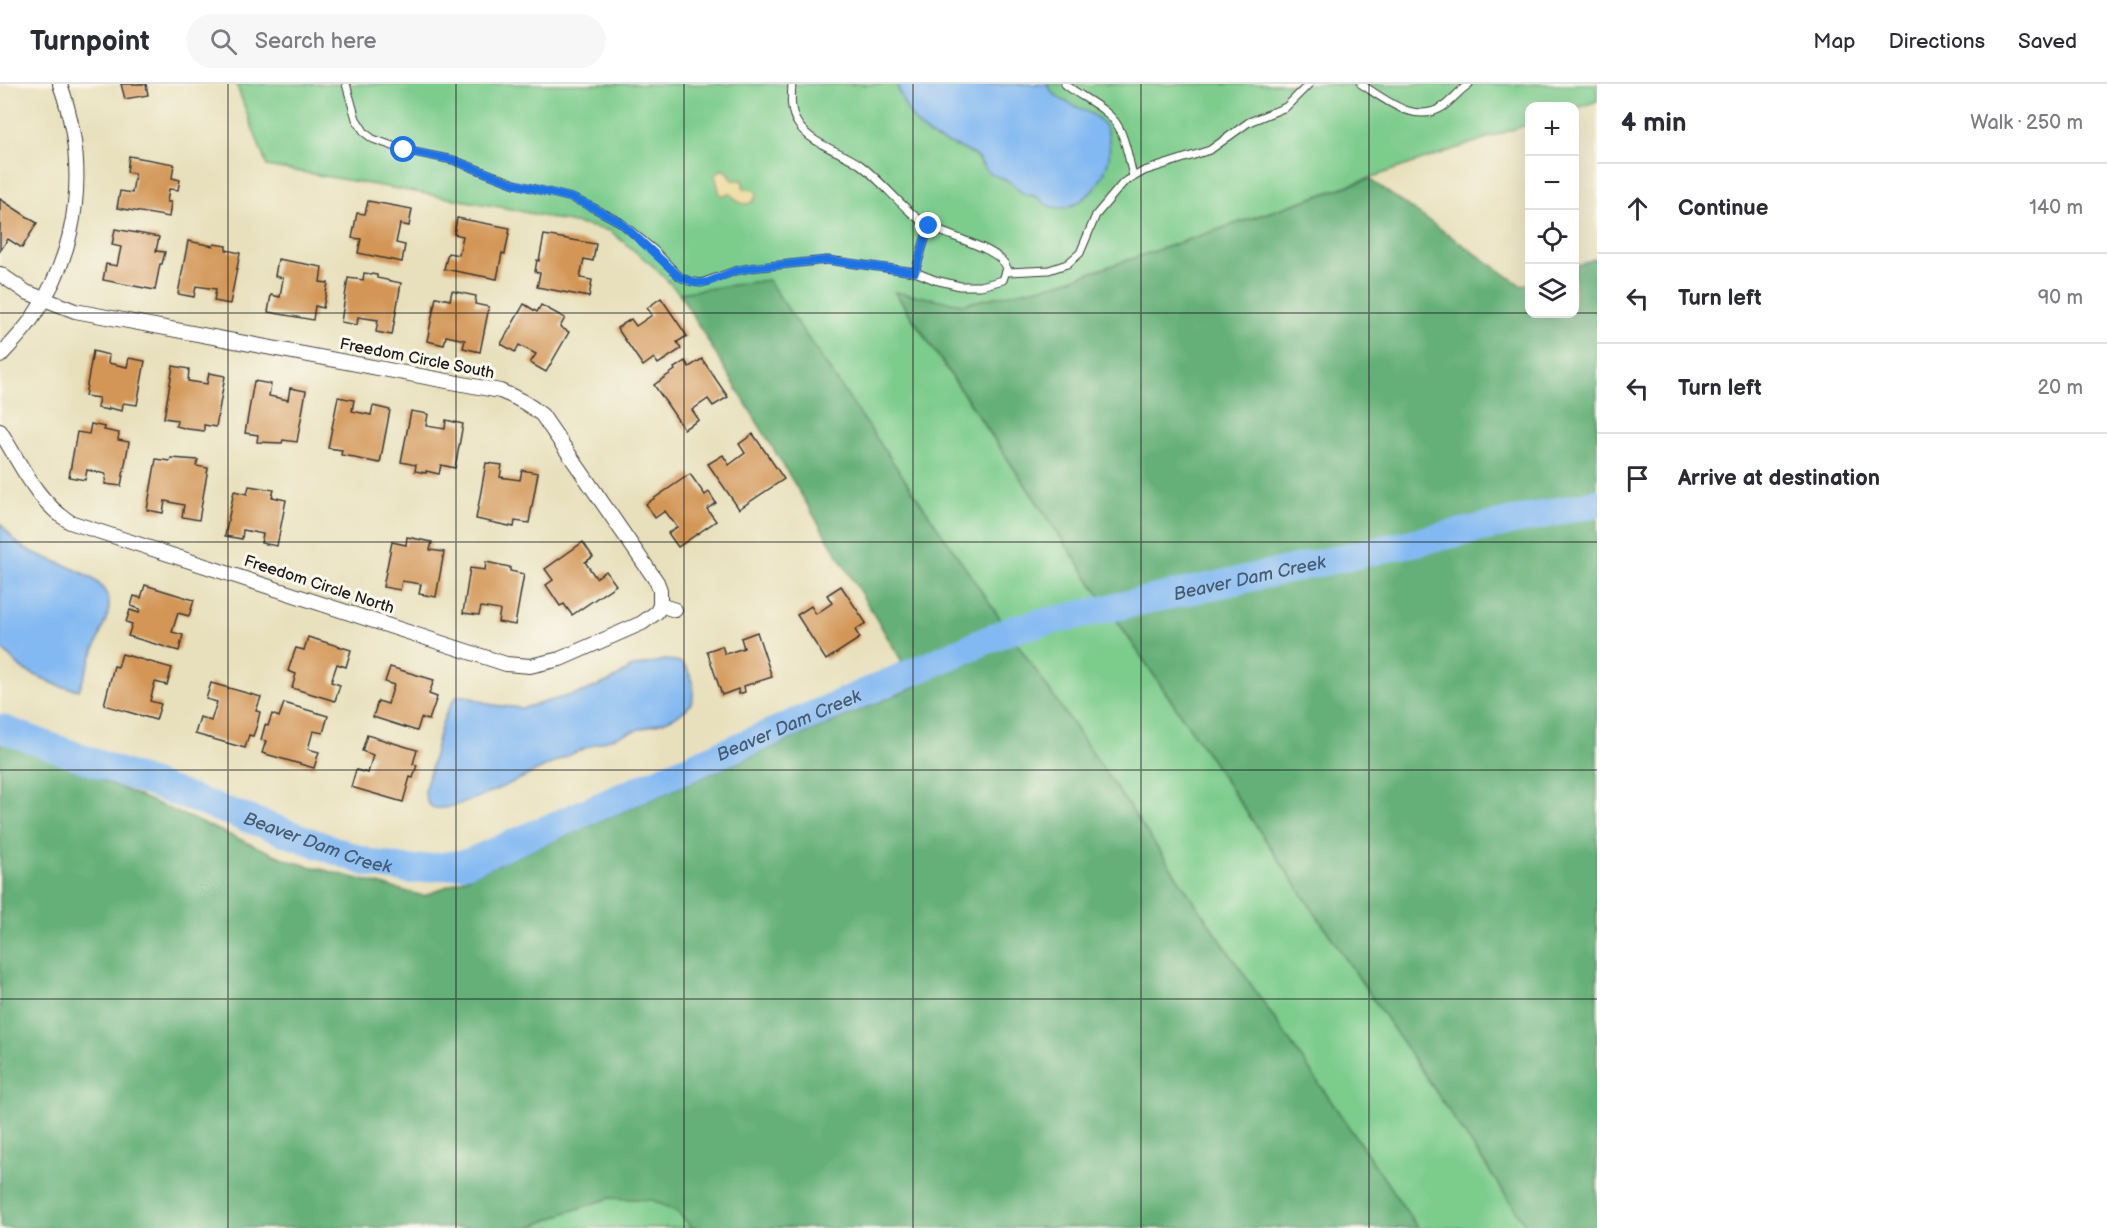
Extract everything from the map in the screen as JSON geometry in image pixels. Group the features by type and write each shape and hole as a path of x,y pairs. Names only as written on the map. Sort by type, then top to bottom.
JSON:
{"street":[{"path":"0,356 32,319 44,300 65,251 77,193 77,168 74,136 60,84"},
{"name":"Freedom Circle South","path":"0,274 26,292 75,311 500,391 517,397 542,415 657,582 661,593 660,605"},
{"name":"Freedom Circle North","path":"0,431 47,505 70,522 506,664 530,666 560,659 642,623 657,612 660,605"},
{"path":"660,605 675,610"}],"lane":[{"path":"346,84 356,119 373,139 404,150 453,160 515,184 572,198 620,222 680,277 689,281 701,284 742,269 827,260 915,272 947,283 971,286 1003,280 1007,272 1006,264 996,256 929,226 858,164 804,131 798,125 792,111 792,84"},
{"path":"1065,84 1108,114 1117,124 1133,176"},
{"path":"1007,272 1049,270 1074,259 1080,253 1096,215 1123,183 1133,176 1209,150 1249,122 1286,107 1310,84"},
{"path":"1361,84 1403,110 1423,114 1443,106 1470,84"},
{"path":"915,272 929,226"}],"green space":[{"path":"236,84 897,84 899,93 936,139 952,143 974,155 988,172 1009,181 1026,195 1034,195 1049,206 1094,117 1061,100 1047,84 1597,84 1597,101 1579,108 1579,102 1525,102 1525,125 1057,284 963,304 895,293 1528,1228 1418,1228 768,280 679,293 653,266 610,231 506,208 267,166"},
{"path":"1369,179 1522,286 1525,285 1525,318 1579,318 1579,265 1597,258 1597,1228 1528,1228 895,292 963,304 1057,284"},
{"path":"768,280 1418,1228 693,1228 676,1211 652,1200 610,1198 528,1228 0,1228 0,736 290,861 424,896 917,686 679,293"},
{"path":"610,1198 651,1199 676,1211 693,1228 529,1228 567,1212"}],"sand":[{"path":"722,169 729,173 732,180 742,180 744,189 755,190 757,194 752,202 744,204 731,193 724,196 720,194 715,175"}],"water":[{"path":"897,84 1047,84 1060,98 1089,112 1104,125 1110,147 1105,171 1095,188 1078,203 1064,208 1049,206 1036,197 1023,194 1008,181 989,173 972,154 928,134 910,115"},
{"path":"0,523 23,547 79,571 103,588 108,600 108,614 79,690 59,686 22,669 0,647"},
{"path":"665,660 677,661 683,665 692,682 692,701 677,716 584,749 474,799 441,808 432,807 428,803 425,794 437,740 447,711 457,696 466,696 492,705 523,708 583,692 612,680 632,667"}],"building":[{"path":"121,84 146,84 148,95 125,99"},
{"path":"129,156 174,164 172,178 180,180 178,190 169,189 167,202 171,202 169,217 117,208 120,191 132,193 135,174 127,172"},
{"path":"0,199 37,223 22,248 8,239 0,251"},
{"path":"368,201 412,209 409,226 400,224 396,243 405,245 402,262 358,253 361,239 352,238 357,213 365,214"},
{"path":"457,218 510,228 497,279 444,269 448,253 459,255 463,236 454,234"},
{"path":"115,229 159,237 156,251 165,252 155,290 103,280 106,264 117,266 121,247 112,245"},
{"path":"544,235 596,244 593,261 584,259 580,278 592,280 589,297 537,287 540,273 535,272"},
{"path":"188,241 226,246 226,250 240,253 230,304 214,301 216,289 196,286 194,297 178,294"},
{"path":"278,259 322,267 320,282 328,283 323,308 315,306 313,320 268,312 271,295 280,297 283,278 275,276"},
{"path":"364,273 401,283 392,335 376,332 378,320 358,317 357,325 341,322 348,278 363,280"},
{"path":"452,291 476,296 475,304 489,307 480,352 463,348 465,340 446,336 444,345 427,341 436,297 450,300"},
{"path":"661,298 687,336 677,342 681,349 658,364 654,358 643,366 617,328 631,319 636,326 652,315 647,308"},
{"path":"524,304 537,312 541,305 565,318 560,327 569,332 546,372 530,363 536,354 519,345 515,352 501,344"},
{"path":"93,351 109,355 108,363 127,367 129,358 145,361 137,405 123,403 122,411 97,408 99,398 85,396"},
{"path":"702,359 728,397 713,406 708,399 692,410 699,420 684,429 654,385 685,361 689,367"},
{"path":"173,366 189,369 188,381 207,384 209,373 225,376 216,427 204,425 204,431 188,429 176,426 177,420 164,418"},
{"path":"254,381 271,384 269,396 288,400 290,388 306,391 297,442 283,440 282,443 257,442 258,435 245,433"},
{"path":"338,397 354,400 352,411 371,415 373,406 390,410 380,463 341,455 342,450 328,448"},
{"path":"411,411 428,414 426,426 445,429 446,420 463,424 455,468 441,465 439,474 426,471 426,473 415,471 416,465 401,462"},
{"path":"91,424 119,433 118,440 129,442 121,486 105,484 106,474 87,470 85,480 69,477 77,432 89,434"},
{"path":"753,434 784,479 739,509 708,464 723,455 729,465 745,453 739,444"},
{"path":"171,458 198,460 196,466 208,468 199,520 182,517 184,505 165,501 163,513 147,510 156,459 170,461"},
{"path":"486,463 502,465 500,477 520,480 522,470 538,473 529,523 515,521 514,527 476,519"},
{"path":"690,474 705,495 709,492 716,503 707,509 716,521 678,547 668,533 677,527 665,511 655,518 646,504"},
{"path":"249,486 274,490 272,497 286,500 277,546 261,543 263,534 243,530 242,539 225,536 234,491 247,494"},
{"path":"407,537 432,542 430,550 444,552 436,597 419,594 421,584 402,581 400,590 383,587 392,542 406,545"},
{"path":"583,542 593,557 585,562 596,578 606,571 616,585 572,615 564,604 560,606 546,585 553,580 545,569"},
{"path":"486,562 510,567 510,571 524,574 515,625 498,622 500,610 481,607 479,615 463,613 470,568 485,570"},
{"path":"145,585 194,600 189,616 178,613 172,632 183,635 179,651 128,636 132,624 126,622 130,610 139,613 140,609 131,606 134,596 141,598"},
{"path":"841,586 866,623 855,630 860,638 826,660 797,615 811,606 816,614 832,603 827,595"},
{"path":"757,632 772,677 744,686 745,692 739,694 738,689 722,695 707,651 722,646 725,654 744,648 741,638"},
{"path":"308,637 351,650 346,667 337,664 331,682 340,685 335,701 292,688 296,674 288,671 296,648 304,650"},
{"path":"122,654 172,668 167,685 155,682 150,701 161,704 156,720 104,705 114,666 118,667"},
{"path":"390,667 434,680 429,694 437,697 429,720 421,718 417,731 373,717 378,701 388,704 394,685 385,682"},
{"path":"211,683 261,697 256,711 260,712 257,725 253,736 249,735 245,748 195,734 200,717 211,721 217,702 206,699"},
{"path":"284,703 328,716 323,733 313,731 308,749 319,752 314,768 262,753 266,741 261,740 265,725 268,726 272,714 279,717"},
{"path":"367,735 417,750 413,764 417,765 413,778 410,777 403,802 351,787 356,770 368,773 373,755 362,751"}],"waterway":[{"name":"Beaver Dam Creek","path":"0,728 369,863 411,870 467,863 1013,629 1597,503"}],"route":[{"path":"404,150 453,160 515,184 572,198 592,207 620,222 654,250 680,277 701,284 735,271 750,268 827,260 915,272 929,226"}]}
